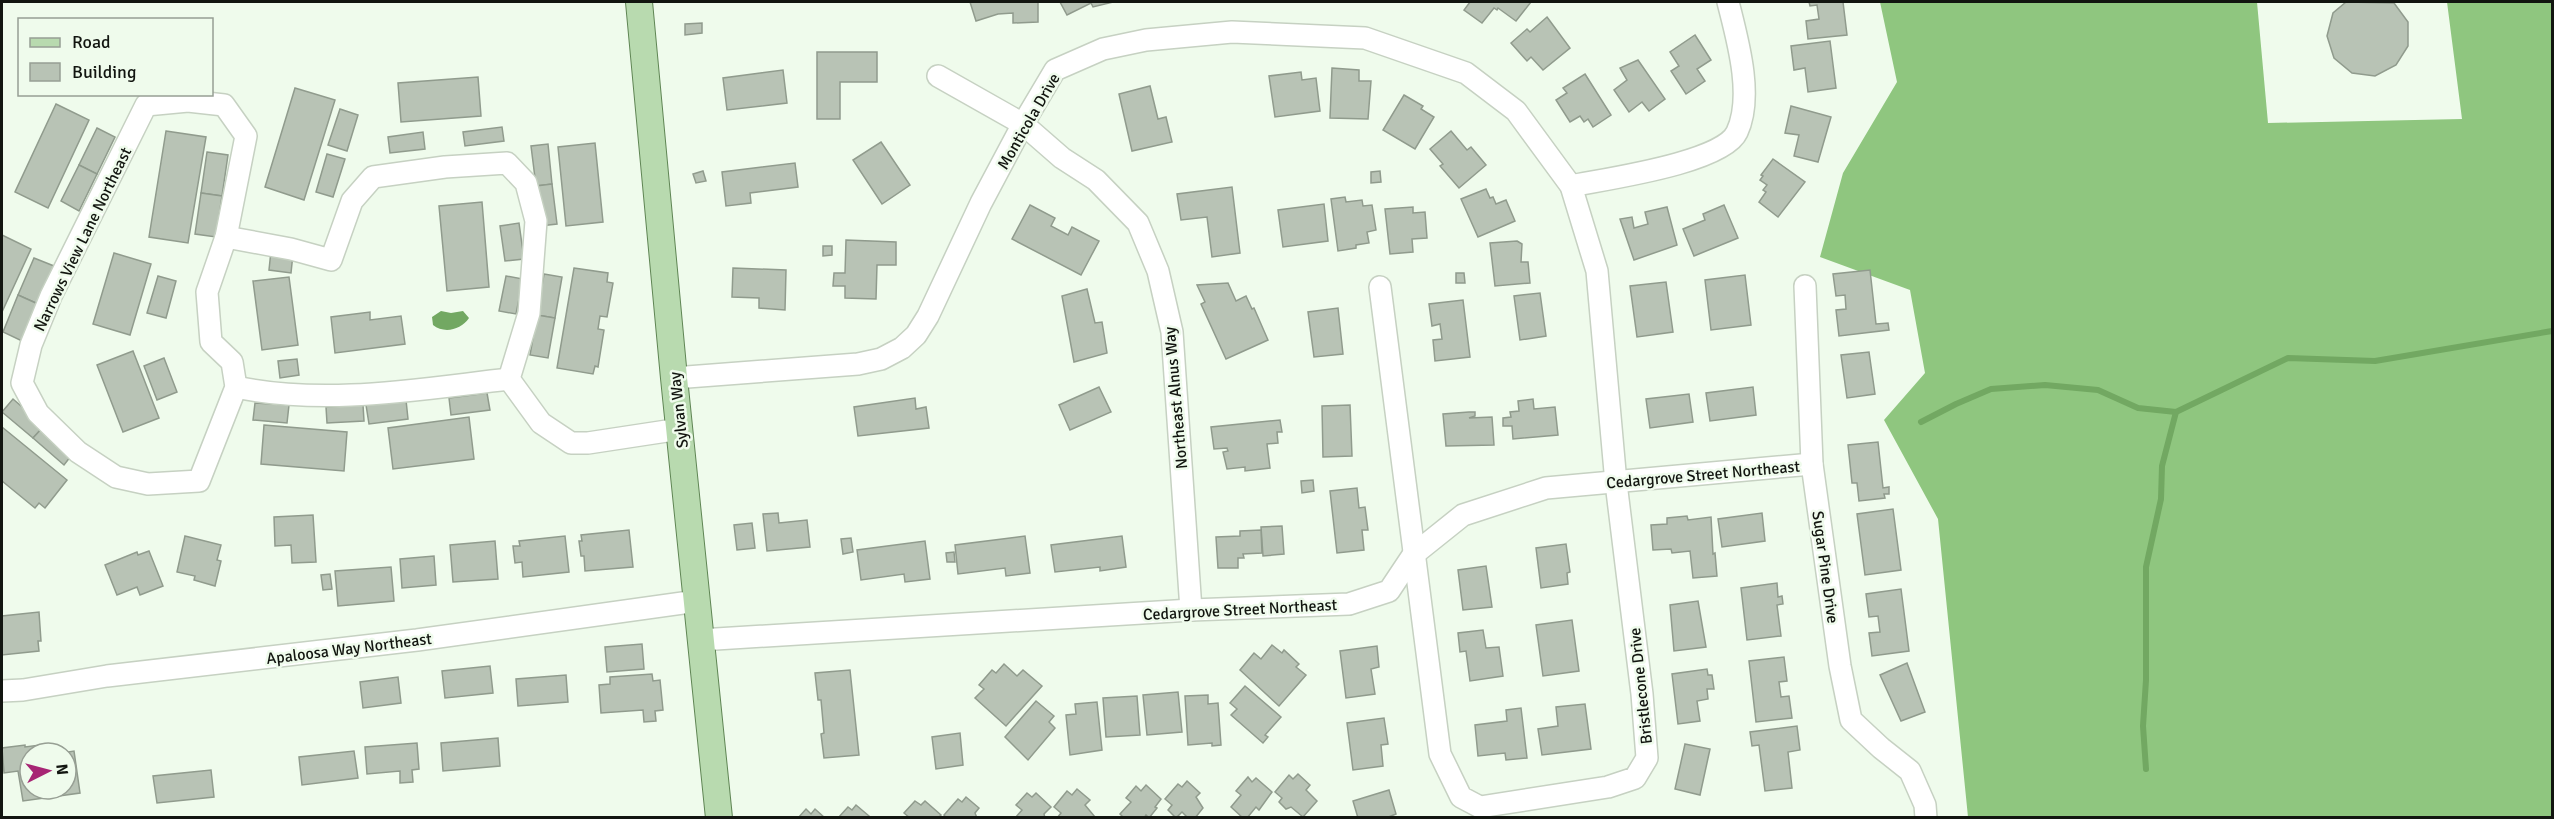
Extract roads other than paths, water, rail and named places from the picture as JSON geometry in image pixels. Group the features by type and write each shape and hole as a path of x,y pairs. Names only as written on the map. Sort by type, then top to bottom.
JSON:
{"main road":[{"name":"Sylvan Way","path":"639,2 674,378 719,818"}],"street":[{"path":"1571,186 1672,166 1713,153 1737,134 1744,101 1739,46 1728,2"},
{"name":"Monticola Drive","path":"674,378 858,364 881,359 902,348 916,335 928,316 981,203 1055,70 1103,49 1146,39 1232,32 1365,38 1466,73 1516,111 1571,186"},
{"name":"Northeast Alnus Way","path":"938,76 1023,124 1062,158 1096,180 1138,223 1158,271 1172,332 1191,610"},
{"name":"Narrows View Lane Northeast","path":"188,101 224,105 246,136 226,237 207,292 211,342 232,362 236,387 199,481 148,484 116,477 78,452 38,413 22,383 31,345 51,296 147,105 188,101"},
{"path":"226,237 291,249 331,260 352,201 372,177 507,163 526,183 536,221 529,313 509,380"},
{"name":"Bristlecone Drive","path":"1380,287 1440,754 1461,797 1480,807 1608,788 1635,778 1647,758 1642,694 1616,483 1597,271 1571,186"},
{"name":"Sugar Pine Drive","path":"1805,286 1812,464 1840,666 1851,720 1910,771 1925,805 1926,818"},
{"path":"236,387 269,394 358,396 509,380"},
{"path":"509,380 541,423 571,443 680,429"},
{"name":"Cedargrove Street Northeast","path":"700,640 1191,610 1348,604 1389,591 1413,555 1462,515 1546,488 1812,464"},
{"name":"Apaloosa Way Northeast","path":"2,691 23,690 107,676 417,640 697,601"}],"waterway":[{"path":"1921,422 1991,389 2045,385 2098,390 2138,408 2176,412 2288,358 2375,361 2552,331"},
{"path":"2146,769 2143,726 2146,680 2146,567 2161,499 2162,466 2176,412"}]}
